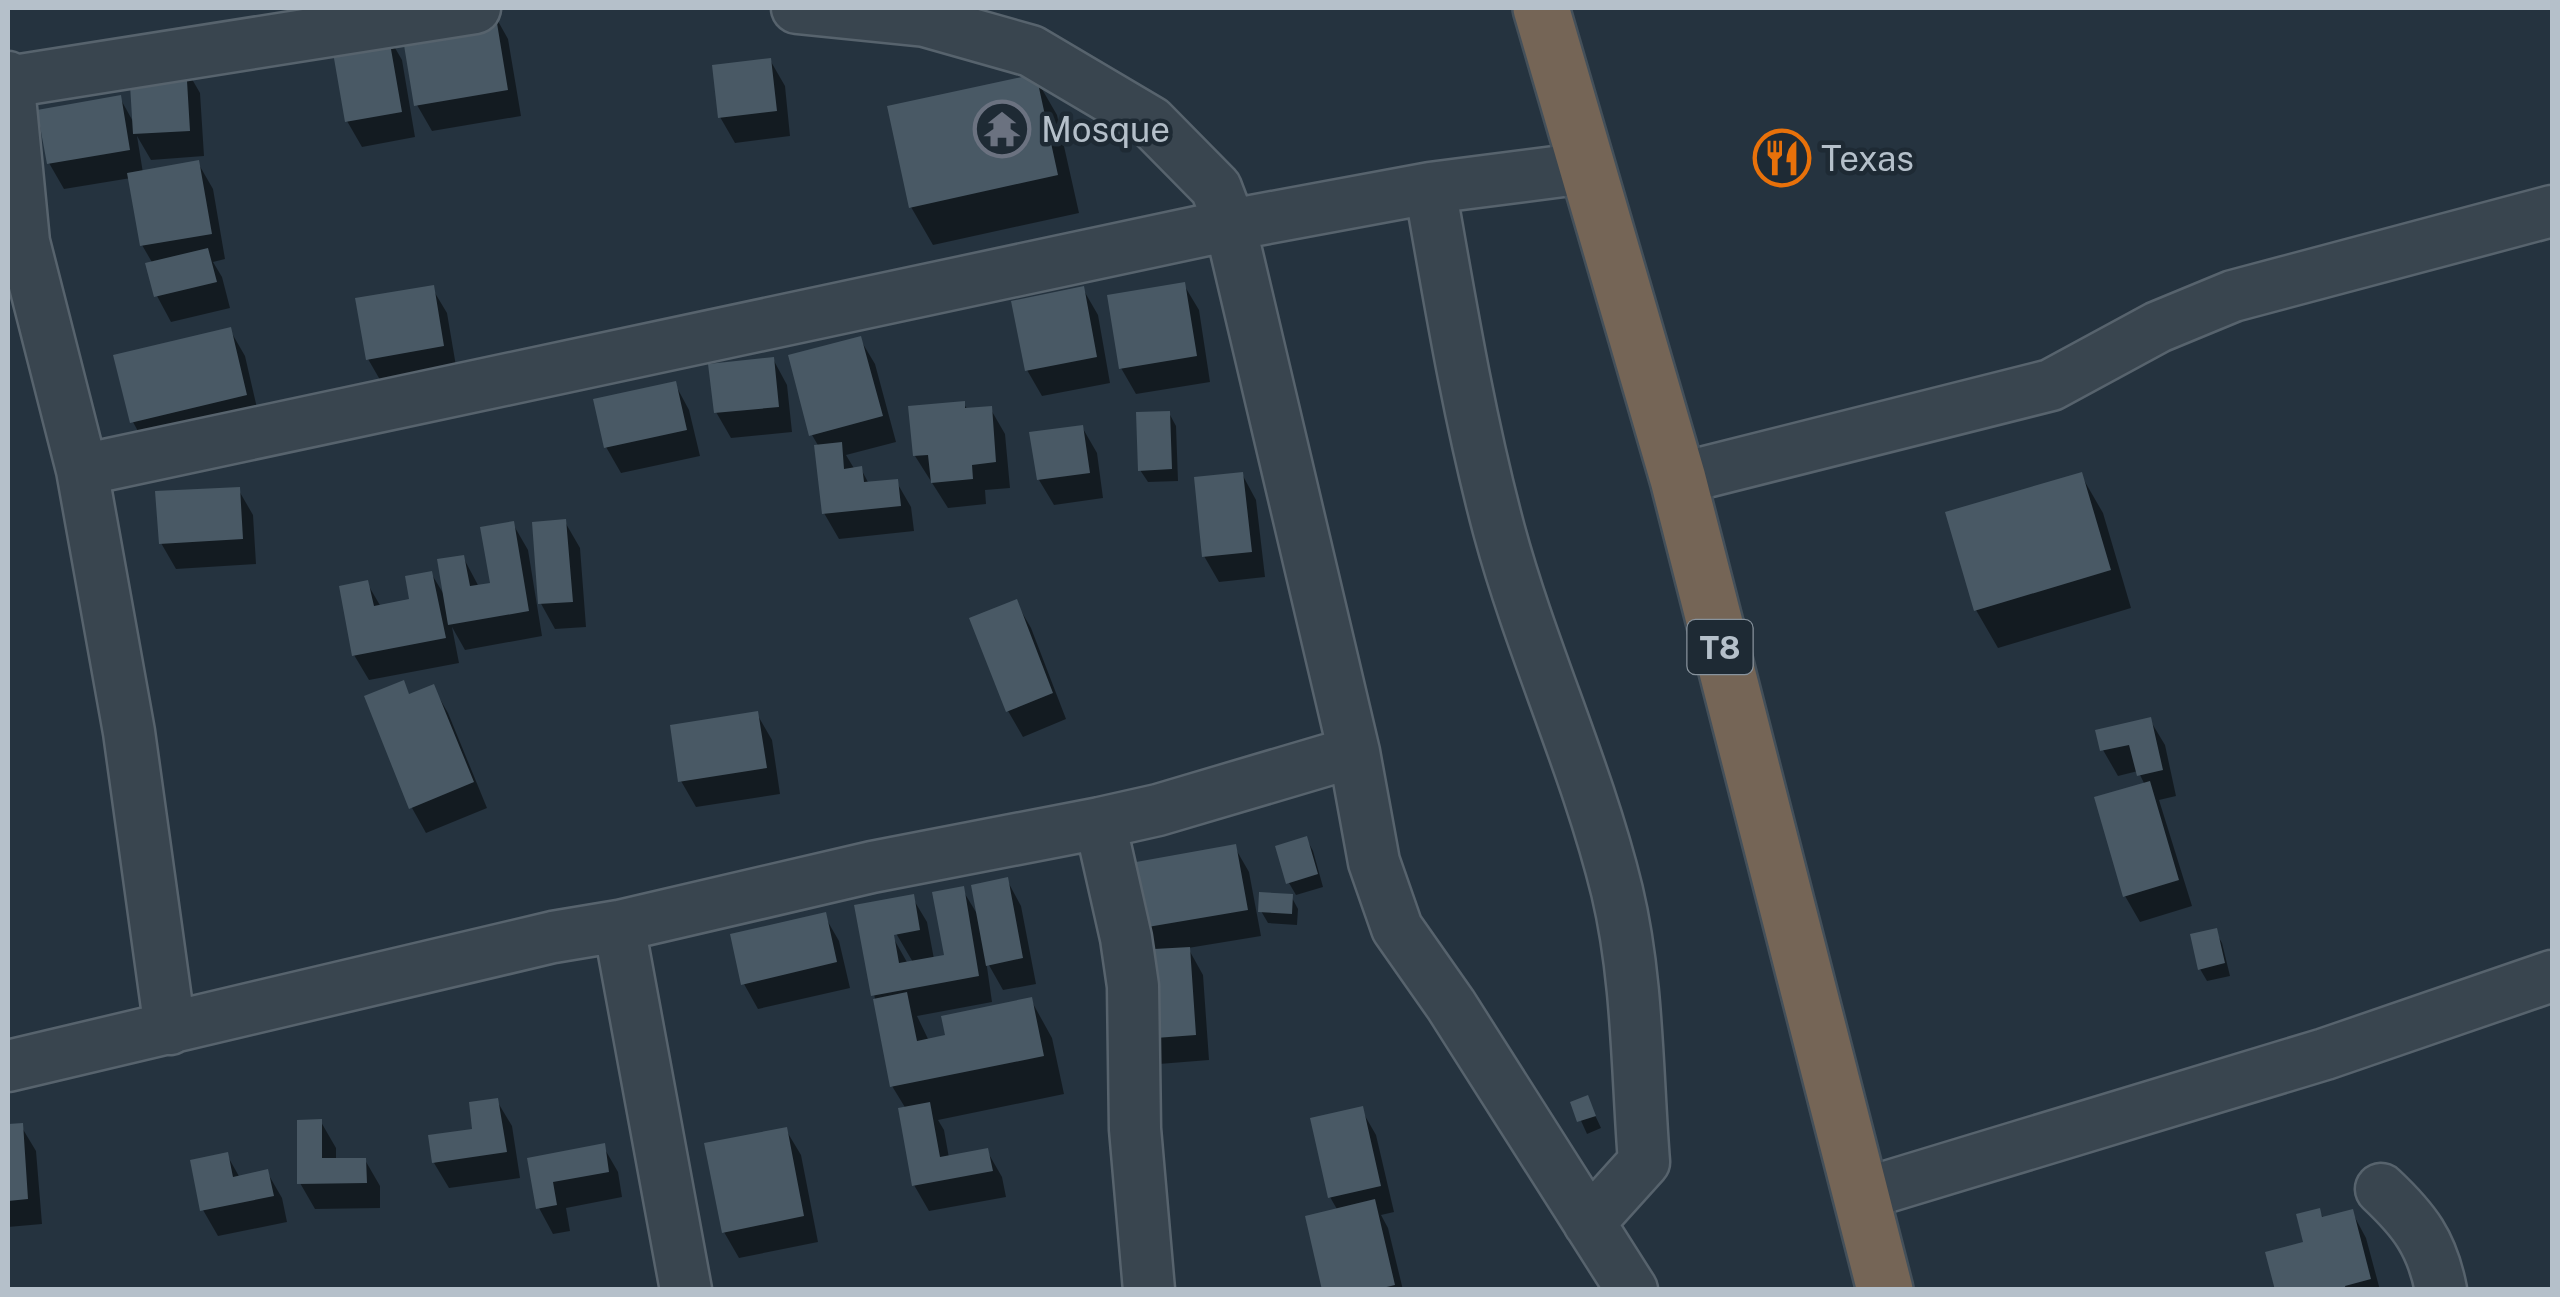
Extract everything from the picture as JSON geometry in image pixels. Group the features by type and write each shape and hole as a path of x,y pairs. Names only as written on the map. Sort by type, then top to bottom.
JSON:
{"highway":[{"name":"T8","path":"1541,8 1678,479 1885,1290"}],"street":[{"path":"170,1029 129,732 82,470 24,242 8,80 475,8"},
{"path":"798,8 925,21 1031,52 1151,122 1216,188 1230,225 1354,752 1374,862 1397,928 1632,1290"},
{"path":"82,470 1230,225 1430,188 1586,168"},
{"path":"1430,188 1451,307 1500,531 1598,821 1618,894 1630,975 1644,1162 1588,1224"},
{"path":"1678,479 2051,385 2158,326 2233,296 2552,211"},
{"path":"8,1066 418,968 872,867 1158,810 1354,752"},
{"path":"1100,823 1126,938 1132,986 1135,1128 1149,1290"},
{"path":"619,926 686,1290"},
{"path":"1860,1195 2325,1054 2552,976"},
{"path":"2381,1189 2413,1219 2435,1262 2440,1290"}],"building":[{"path":"495,11 508,90 414,106 401,27"},
{"path":"388,32 402,112 345,122 331,41"},
{"path":"771,58 777,111 718,118 712,65"},
{"path":"186,64 190,131 133,134 129,68"},
{"path":"1036,74 1058,175 909,208 887,106"},
{"path":"121,95 130,150 47,164 37,110"},
{"path":"199,160 212,234 140,246 127,173"},
{"path":"208,248 217,282 154,297 145,263"},
{"path":"1185,282 1197,356 1119,369 1107,295"},
{"path":"434,285 444,346 366,360 355,298"},
{"path":"1084,286 1097,357 1025,371 1011,301"},
{"path":"231,327 247,395 130,423 113,355"},
{"path":"861,336 883,416 809,436 788,355"},
{"path":"774,357 779,407 714,413 708,364"},
{"path":"676,381 687,430 604,448 593,399"},
{"path":"965,401 965,408 992,406 996,462 972,465 973,479 931,483 928,455 913,456 908,406"},
{"path":"1170,411 1172,469 1138,471 1136,412"},
{"path":"1083,425 1090,473 1037,480 1029,432"},
{"path":"842,442 844,469 862,466 864,482 898,479 901,506 822,514 814,445"},
{"path":"1243,472 1252,552 1202,557 1194,477"},
{"path":"2082,472 2111,570 1974,611 1945,512"},
{"path":"240,487 243,539 159,544 155,491"},
{"path":"566,519 573,602 538,604 532,522"},
{"path":"514,521 529,611 448,625 437,559 464,555 470,586 490,583 480,527"},
{"path":"432,571 446,638 352,656 339,586 368,580 374,606 409,599 405,576"},
{"path":"1017,599 1053,693 1006,712 969,618"},
{"path":"404,680 409,694 434,684 474,782 409,809 364,696"},
{"path":"758,711 767,768 678,782 670,725"},
{"path":"2151,717 2163,770 2137,776 2129,745 2100,751 2095,730"},
{"path":"2150,781 2179,880 2123,897 2094,797"},
{"path":"1307,836 1318,874 1286,884 1275,846"},
{"path":"1236,844 1248,910 1136,929 1125,864"},
{"path":"1008,877 1023,958 986,966 971,885"},
{"path":"964,886 979,976 871,996 854,905 914,894 920,930 894,935 899,963 944,955 932,892"},
{"path":"1259,892 1293,894 1292,914 1258,912"},
{"path":"826,912 837,962 741,985 730,934"},
{"path":"2217,928 2225,963 2198,970 2190,934"},
{"path":"1190,947 1196,1035 1142,1039 1136,950"},
{"path":"907,992 917,1041 945,1035 941,1016 1032,997 1044,1056 890,1087 873,999"},
{"path":"1588,1095 1596,1116 1577,1122 1570,1102"},
{"path":"498,1098 507,1152 432,1163 428,1135 472,1129 469,1102"},
{"path":"930,1102 940,1157 988,1148 993,1171 912,1186 898,1108"},
{"path":"1363,1106 1381,1186 1328,1198 1310,1118"},
{"path":"322,1119 322,1158 366,1158 367,1183 297,1184 297,1120"},
{"path":"23,1123 28,1199 8,1201 8,1124"},
{"path":"787,1127 804,1216 722,1233 704,1143"},
{"path":"605,1143 609,1172 553,1182 557,1205 536,1209 527,1158"},
{"path":"228,1152 233,1177 268,1169 274,1196 200,1211 190,1160"},
{"path":"1375,1199 1395,1285 1374,1290 1322,1290 1305,1216"},
{"path":"2320,1208 2322,1217 2353,1209 2371,1279 2345,1286 2346,1290 2275,1290 2265,1252 2303,1242 2296,1214"}],"place":[{"name":"Mosque","path":"1002,129"},
{"name":"Texas","path":"1782,158"}]}
